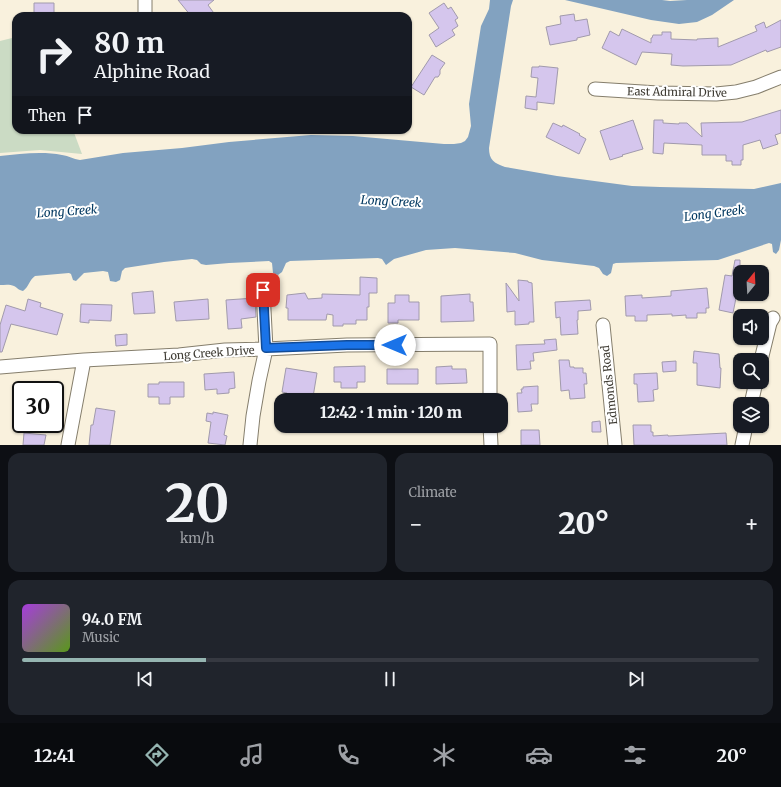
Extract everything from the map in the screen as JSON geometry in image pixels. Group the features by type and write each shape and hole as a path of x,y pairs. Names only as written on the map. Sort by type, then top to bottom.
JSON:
{"street":[{"path":"144,0 145,12"},
{"name":"East Admiral Drive","path":"595,89 658,93 716,94 756,88 781,78"},
{"path":"250,445 253,416 266,348 263,290"},
{"path":"763,353 770,323 773,318"},
{"name":"Edmonds Road","path":"603,325 615,445"},
{"name":"Long Creek Drive","path":"0,367 266,348 347,345 490,344 490,393"},
{"path":"68,445 84,360"},
{"path":"490,433 490,445"},
{"path":"742,445 745,433"}],"green space":[{"path":"12,38 12,134 74,134 82,154 40,150 0,153 0,41"}],"water":[{"name":"Long Creek","path":"490,0 513,0 489,148 491,158 493,160 505,167 557,176 632,186 754,189 781,183 781,240 779,250 776,254 773,252 772,244 769,243 718,260 616,263 613,264 611,273 607,276 603,274 599,268 594,266 542,260 515,253 455,248 426,250 394,259 386,265 382,259 378,258 290,261 286,263 282,272 278,275 273,273 272,263 269,261 206,265 192,259 125,268 122,271 120,280 116,282 110,281 108,272 103,271 84,273 76,281 73,280 71,274 69,273 35,276 31,279 27,288 23,291 12,285 0,285 0,156 47,153 64,155 80,160 123,153 311,135 353,136 444,144 461,143 468,137 471,126 469,104 481,26 489,9"},
{"path":"565,0 734,0 712,15 697,22 679,24 651,20"}],"building":[{"path":"178,0 214,0 208,5 213,12 188,12"},
{"path":"34,3 54,3 54,12 34,12"},
{"path":"444,3 448,9 451,7 458,18 455,20 458,26 452,30 455,35 436,47 429,35 439,28 429,13"},
{"path":"574,14 575,21 587,19 590,35 577,38 577,40 550,45 546,27 561,24 560,16"},
{"path":"781,20 781,47 767,52 766,50 731,65 671,65 672,54 642,52 636,65 602,48 610,31 619,36 622,29 651,43 651,38 653,35 662,35 662,32 671,32 671,39 697,40 718,38 718,47 757,31 755,26 764,22 766,28"},
{"path":"432,55 445,63 440,70 440,74 438,77 435,77 424,95 412,88"},
{"path":"539,66 558,68 554,104 537,102 537,110 525,108 526,96 536,97 538,78 531,77 532,67"},
{"path":"781,110 781,133 775,135 778,144 763,149 760,140 743,145 743,160 741,160 741,165 732,165 732,161 726,161 726,155 702,155 702,145 664,143 663,154 653,153 654,120 663,120 663,123 687,123 702,137 701,123 742,122"},
{"path":"633,120 643,149 610,160 600,131"},
{"path":"553,123 562,127 563,125 586,139 579,154 546,137"},
{"path":"735,260 740,260 740,265 734,265"},
{"path":"733,271 733,301 735,301 733,313 719,310 725,275 732,276"},
{"path":"360,277 377,278 377,293 369,293 367,320 356,320 356,324 333,326 333,315 327,314 326,320 288,320 288,308 286,308 287,295 305,293 308,299 322,298 322,294 360,295"},
{"path":"518,280 532,283 534,322 529,322 529,324 515,325 515,311 507,312 506,283 519,301"},
{"path":"707,288 709,308 706,308 706,313 697,313 697,318 686,318 686,315 672,316 672,314 647,315 647,321 635,321 635,316 626,316 625,296 642,295 642,298 671,296 671,291"},
{"path":"153,291 155,313 134,314 132,293"},
{"path":"470,294 470,302 473,302 474,321 441,322 441,296"},
{"path":"395,295 409,295 409,302 419,302 419,320 398,320 398,323 388,323 388,303 395,303"},
{"path":"255,298 256,317 241,319 242,328 228,329 226,300"},
{"path":"28,299 41,303 40,307 63,314 57,335 11,324 2,352 0,352 0,325 6,305 25,311"},
{"path":"208,299 209,319 176,321 174,302"},
{"path":"590,300 591,310 578,311 578,334 561,335 560,317 556,318 555,302"},
{"path":"81,304 112,305 111,321 89,320 89,323 80,322"},
{"path":"127,334 127,345 116,346 115,335"},
{"path":"556,339 557,350 533,353 534,361 530,361 531,369 517,370 516,345 545,344 544,340"},
{"path":"694,351 719,354 721,368 720,388 697,385 697,363 693,363"},
{"path":"559,360 569,360 570,367 583,368 583,373 586,373 587,384 584,384 585,398 570,399 569,390 561,391"},
{"path":"676,361 676,371 663,372 662,362"},
{"path":"365,366 365,382 357,382 357,388 341,388 341,382 334,382 334,367"},
{"path":"452,366 452,369 466,369 467,383 436,384 436,367"},
{"path":"286,368 317,373 314,393 282,392"},
{"path":"387,369 418,369 418,384 387,384"},
{"path":"234,372 235,388 229,389 229,393 217,394 217,389 205,390 204,374"},
{"path":"657,373 658,389 653,390 654,401 638,402 637,384 634,384 634,374"},
{"path":"159,382 184,382 184,397 170,397 170,404 159,404 159,397 148,397 148,384 159,384"},
{"path":"538,386 538,404 531,404 532,411 518,412 517,393 522,393 521,389 523,389 523,387"},
{"path":"96,408 115,411 110,445 89,445 91,425 93,425"},
{"path":"213,412 228,415 224,435 227,436 225,445 208,443 211,422 206,421 207,413 213,414"},
{"path":"600,421 601,432 592,432 592,422"},
{"path":"633,425 651,425 651,432 653,432 653,436 726,433 727,445 634,445"},
{"path":"521,430 539,430 540,445 521,445"},
{"path":"24,433 46,435 44,445 23,445"}],"route":[{"path":"263,290 266,348 395,345"}]}
